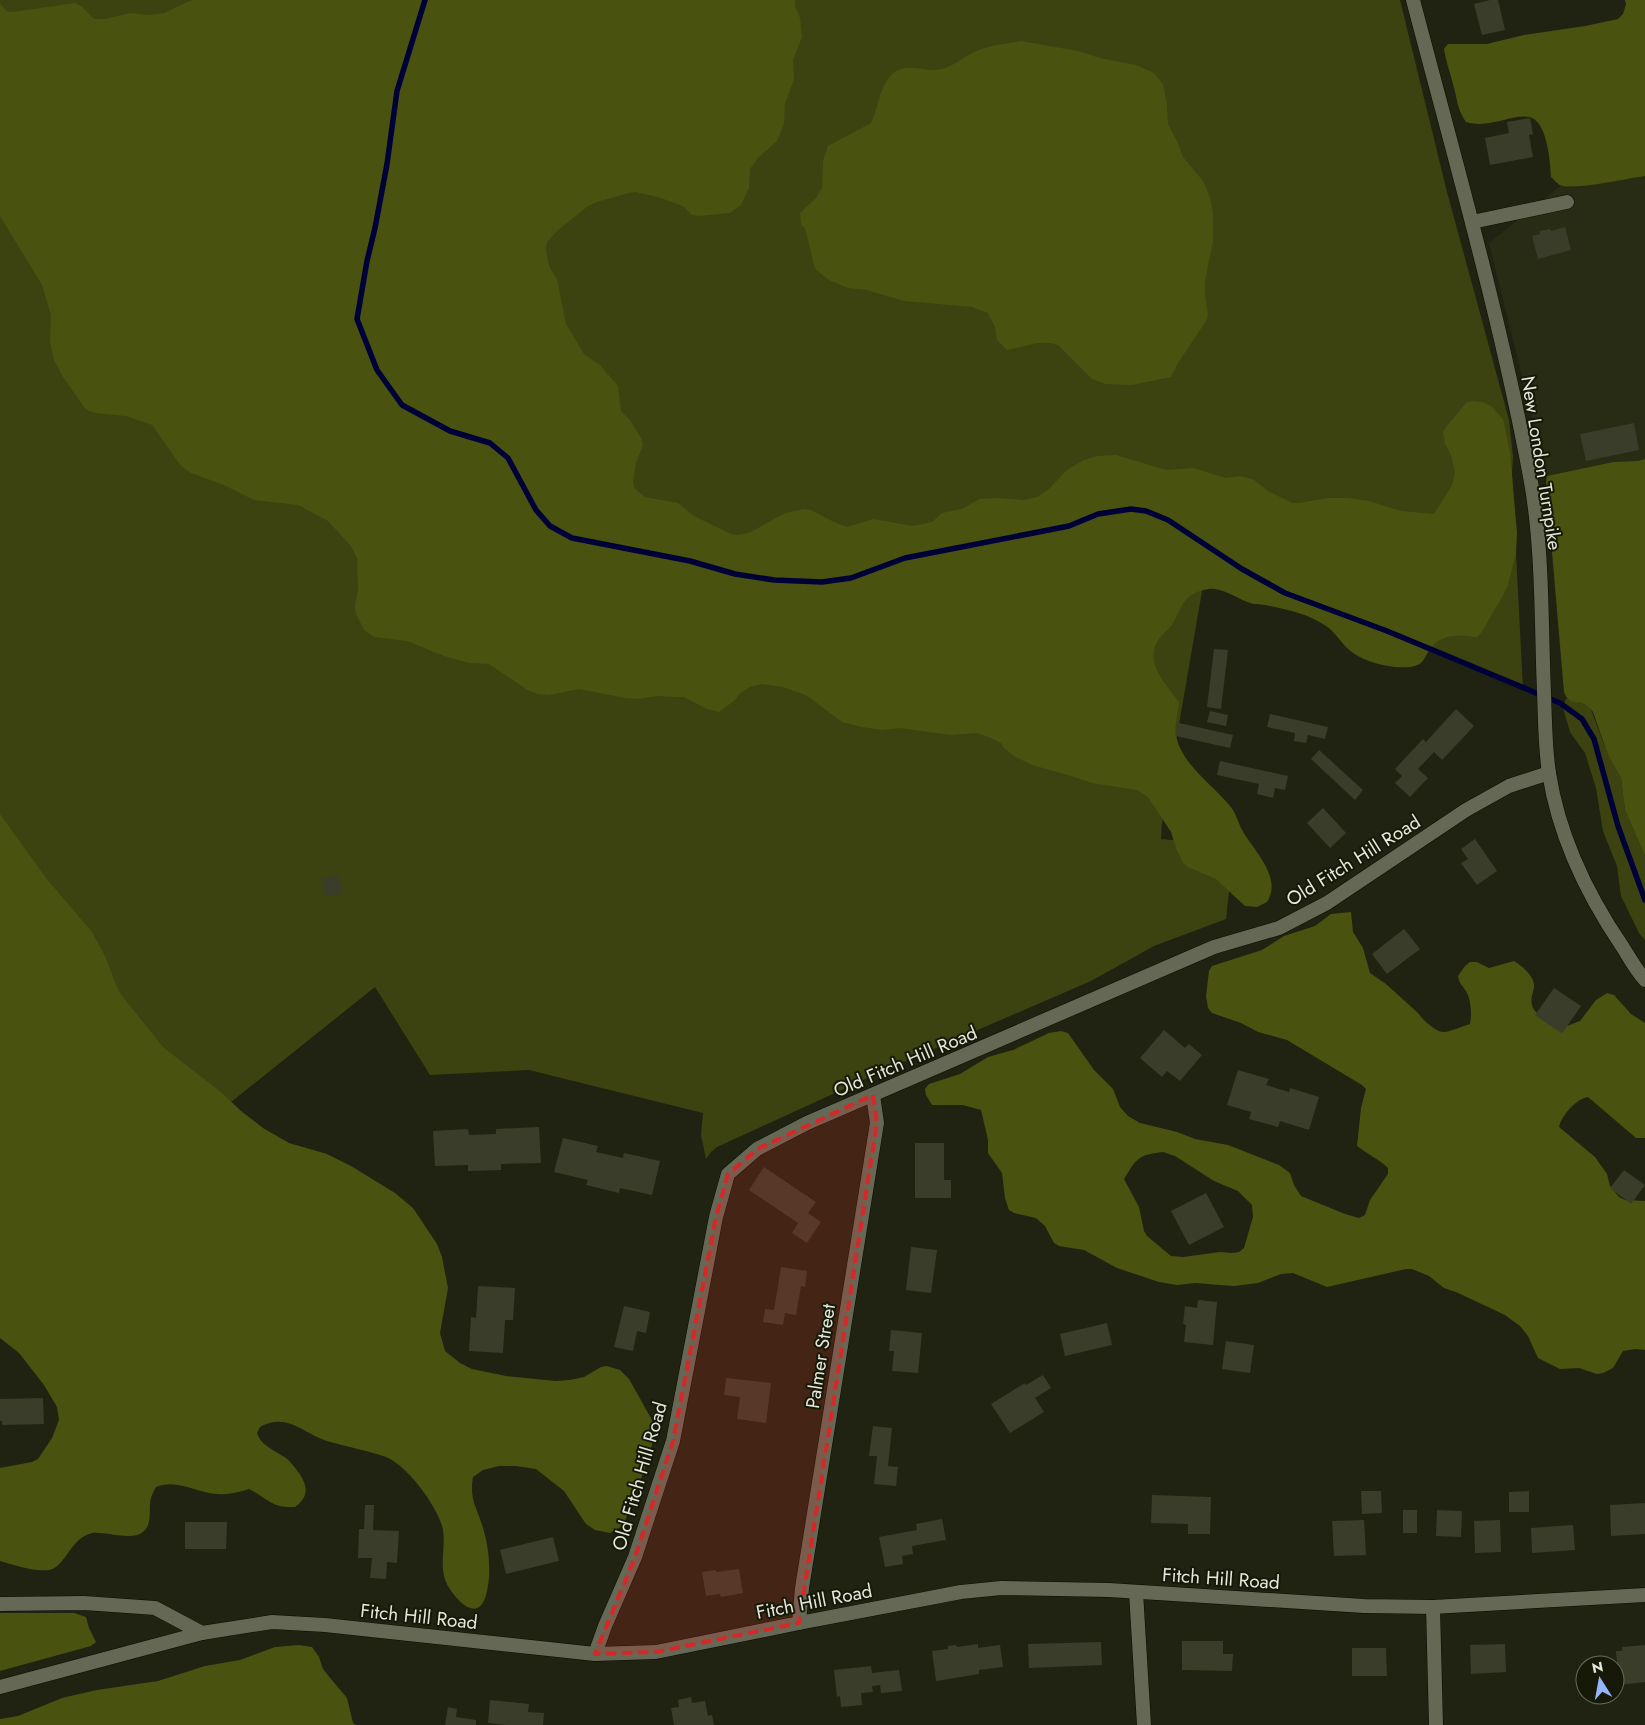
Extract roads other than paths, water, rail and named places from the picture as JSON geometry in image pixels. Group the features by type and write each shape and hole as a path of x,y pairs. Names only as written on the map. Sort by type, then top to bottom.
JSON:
{"street":[{"name":"New London Turnpike","path":"1413,0 1472,222 1516,404 1531,486 1540,559 1543,678 1549,773 1560,822 1577,869 1601,915 1645,980"},
{"path":"1472,222 1567,202"},
{"name":"Old Fitch Hill Road","path":"596,1654 605,1626 635,1557 673,1441 716,1217 728,1174 757,1149 807,1123 1214,947 1279,928 1327,903 1466,810 1509,786 1549,773"},
{"name":"Palmer Street","path":"799,1623 802,1588 877,1124 873,1095"},
{"name":"Fitch Hill Road","path":"0,1687 202,1633 272,1622 334,1626 596,1654 656,1652 961,1592 1001,1588 1136,1592 1364,1606 1433,1607 1645,1595"},
{"path":"1136,1592 1144,1725"},
{"path":"0,1604 84,1603 155,1608 202,1633"},
{"path":"1433,1607 1436,1725"}],"waterway":[{"path":"425,0 397,91 387,164 357,319 377,370 402,405 450,431 490,443 508,458 536,510 550,526 572,538 690,561 735,574 774,580 822,582 851,578 905,558 1069,526 1098,514 1131,509 1146,511 1168,520 1242,569 1285,593 1387,631 1560,703 1582,719 1594,739 1618,826 1645,900"}]}
